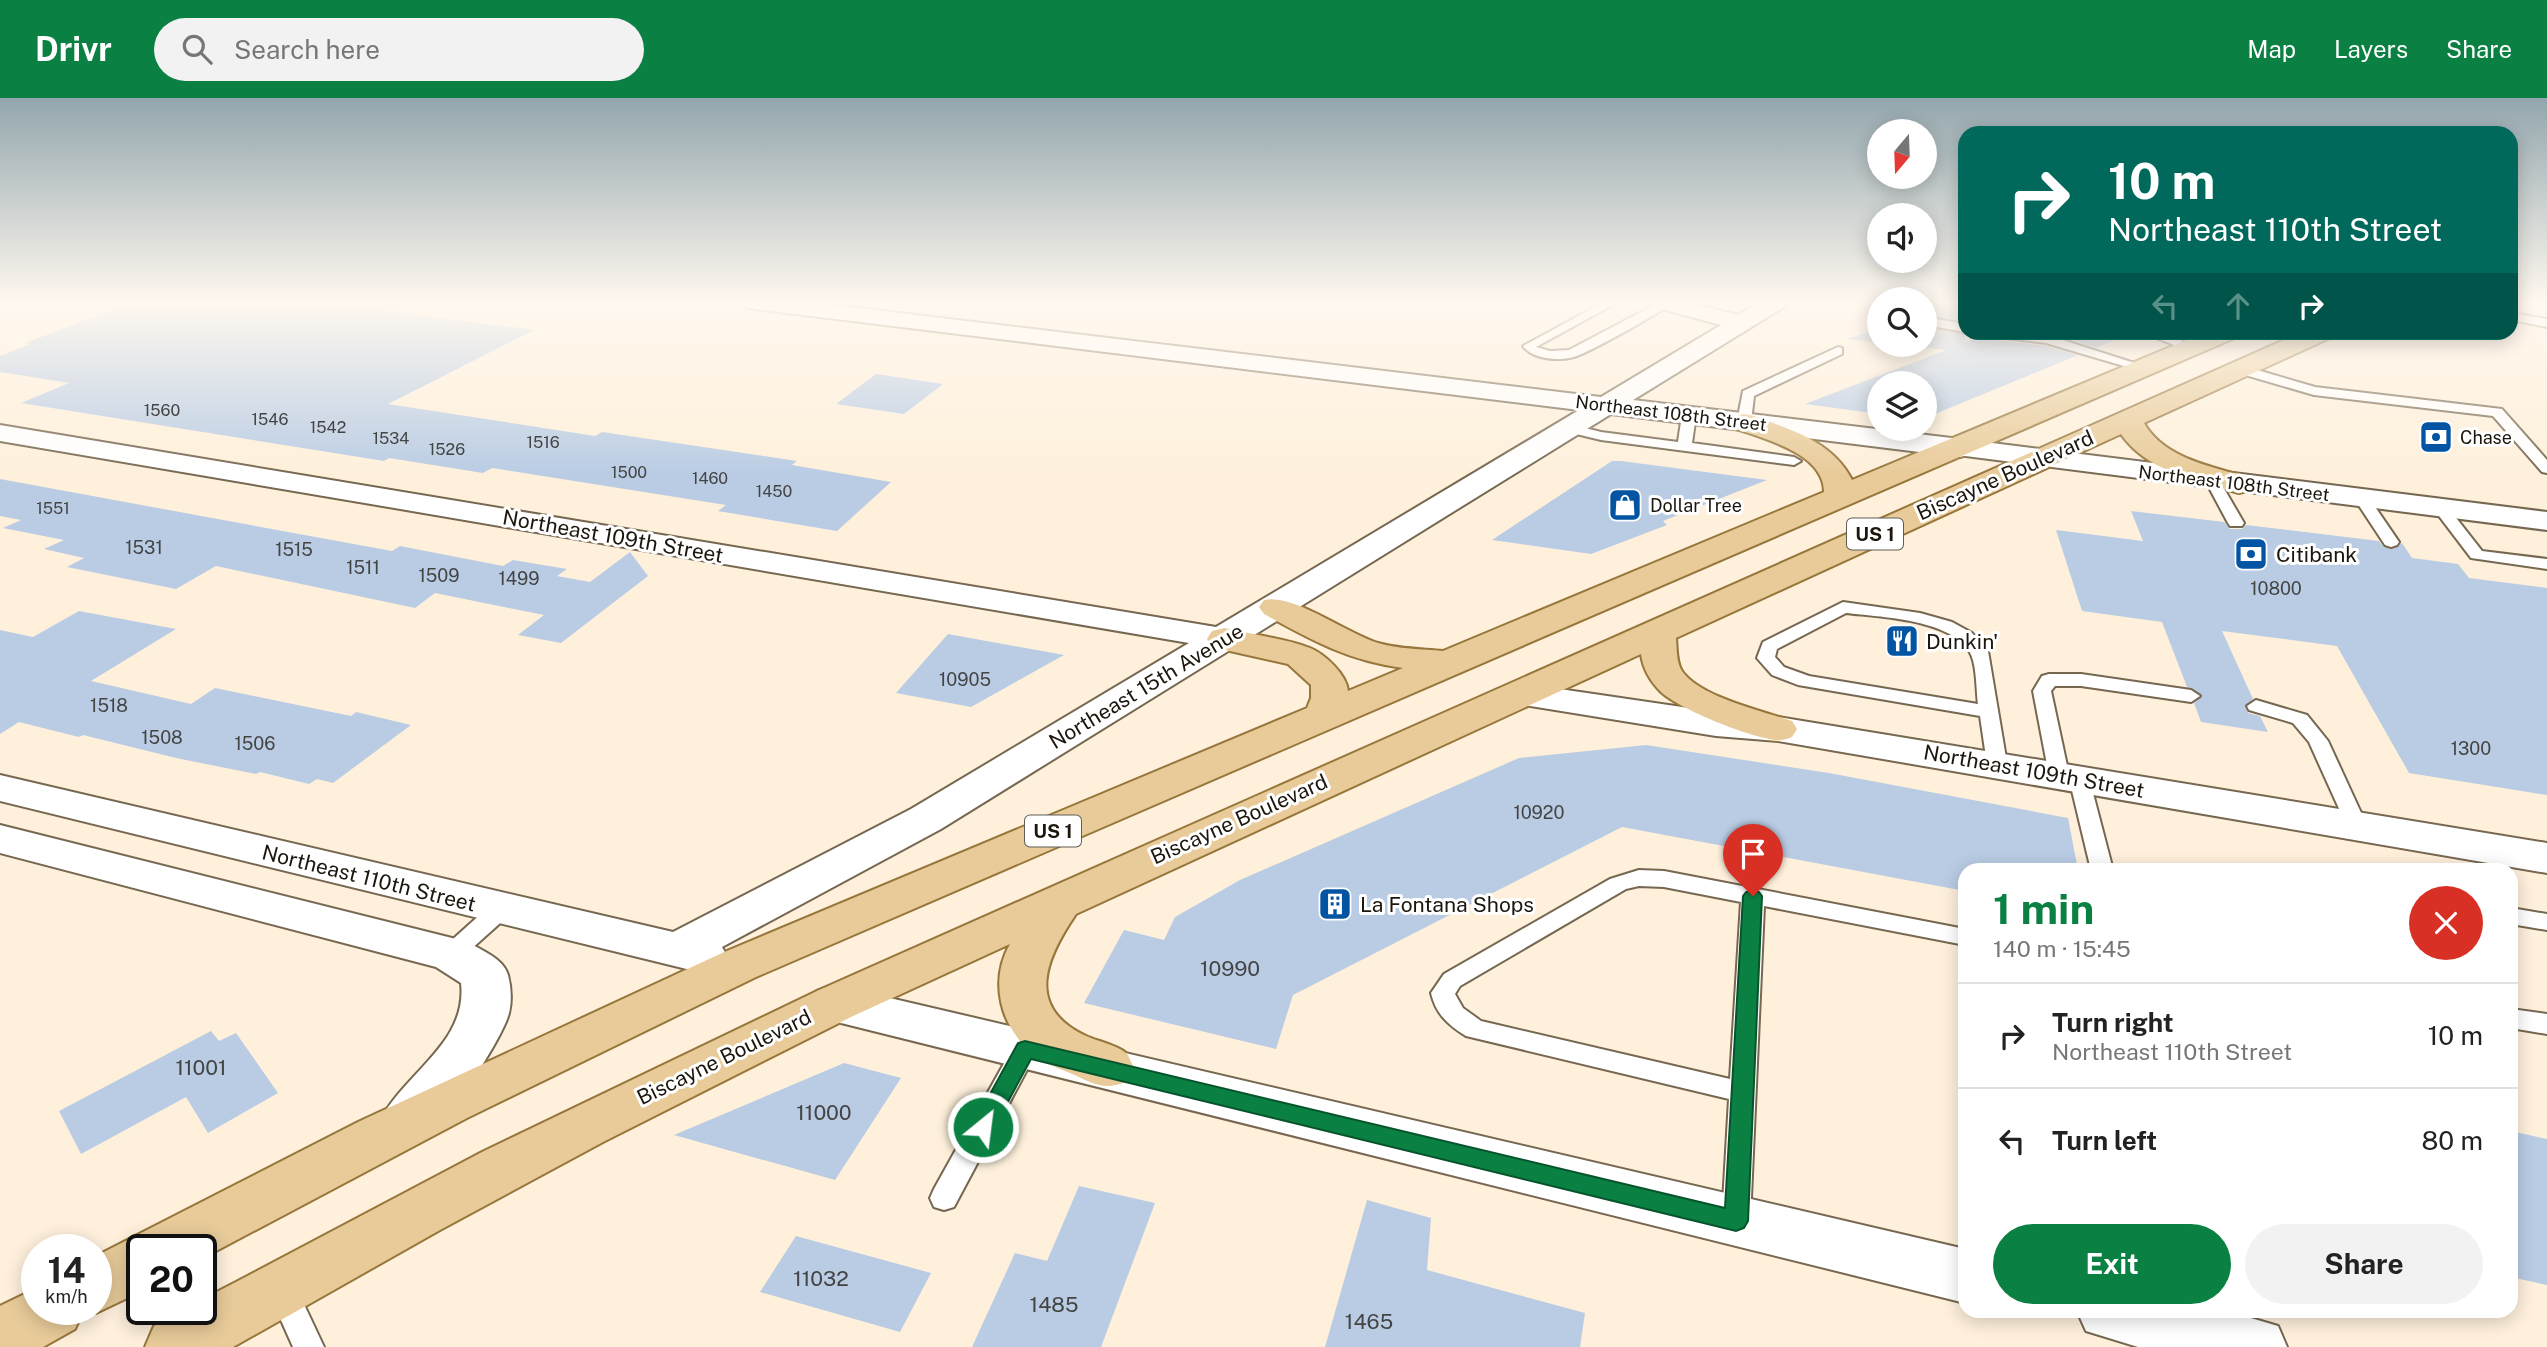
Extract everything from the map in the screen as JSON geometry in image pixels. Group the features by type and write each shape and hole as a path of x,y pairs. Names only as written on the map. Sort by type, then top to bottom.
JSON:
{"main road":[{"name":"Biscayne Boulevard","path":"194,1234 401,1127 739,965 2163,360"},
{"name":"Biscayne Boulevard","path":"176,1347 509,1163 665,1084 1063,899 2260,360"},
{"path":"2128,420 2133,433 2144,445 2164,458 2225,482"},
{"path":"1744,422 1805,448 1827,462 1838,477 1841,488 1839,498"},
{"path":"1276,607 1341,642 1377,654 1450,663"},
{"path":"1658,632 1659,653 1664,672 1685,691 1721,710 1778,729"},
{"path":"1225,639 1300,656 1329,682 1330,698 1324,717"},
{"path":"1063,899 1040,931 1020,970 1023,1001 1046,1037 1108,1068"},
{"path":"0,1338 24,1325"}],"street":[{"name":"Northeast 108th Street","path":"1235,360 2547,521"},
{"name":"Northeast 15th Avenue","path":"678,950 926,819 1680,360"},
{"path":"1480,390 1569,428"},
{"name":"Northeast 109th Street","path":"0,433 1225,639"},
{"name":"Northeast 109th Street","path":"1520,694 1716,724 1778,729 2547,858"},
{"name":"Northeast 110th Street","path":"0,788 500,910 739,965"},
{"path":"0,839 451,954 484,974 487,1004 470,1044 440,1085 401,1127"},
{"path":"834,1004 1958,1274"},
{"path":"2136,1318 2256,1347"}],"lane":[{"path":"1744,422 1748,394 1819,360"},
{"path":"2118,360 2144,368"},
{"path":"2241,369 2314,391 2497,412 2547,468"},
{"path":"1684,447 1689,415"},
{"path":"1569,428 1601,436 1794,461"},
{"path":"2225,482 2236,523"},
{"path":"2362,498 2391,542"},
{"path":"2441,508 2477,555 2547,564"},
{"path":"1989,712 1805,681 1778,671 1766,658 1769,646 1843,607 1920,618 1966,636 1979,651 1989,712 1997,764"},
{"path":"2100,863 2042,691 2049,680 2081,680 2191,696"},
{"path":"2256,706 2300,719 2318,741 2357,828"},
{"path":"1742,1091 1475,1030 1445,1006 1443,993 1452,980 1618,884 1639,878 1664,879 1958,936"},
{"path":"1736,1221 1753,896"},
{"path":"451,954 500,910"},
{"path":"2518,917 2547,922"},
{"path":"2518,1019 2547,1024"},
{"path":"944,1198 1025,1049"},
{"path":"281,1287 309,1347"}],"building":[{"path":"0,360 474,360 388,404 595,436 602,432 797,461 792,465 891,482 837,531 718,511 726,505 492,468 483,473 389,458 384,461 21,403 69,383 0,372"},
{"path":"1919,360 2065,360 1937,413 1937,371 1891,371"},
{"path":"876,374 943,384 904,414 836,404"},
{"path":"1867,380 1867,412 1805,404"},
{"name":"Dollar Tree","path":"1612,461 1767,480 1663,521 1667,525 1591,554 1492,540"},
{"path":"0,479 392,551 400,546 503,566 513,560 567,569 557,576 590,582 630,552 648,576 561,643 518,635 544,615 435,593 415,608 216,566 176,589 67,567 84,558 44,549 64,540 3,528 21,520 0,516"},
{"path":"2131,511 2224,522 2230,529 2242,529 2246,525 2379,541 2390,549 2402,543 2412,558 2458,564 2469,578 2547,588 2547,795 2409,773 2337,646 2222,631 2253,699 2245,707 2248,713 2260,716 2268,732 2201,722 2194,703 2202,695 2187,687 2162,622 2082,611 2056,530 2143,541"},
{"path":"79,611 176,629 91,681 191,704 215,688 351,716 356,712 411,725 333,783 317,779 309,784 260,772 256,774 176,758 19,722 0,734 0,630 33,637"},
{"path":"948,634 1064,655 971,707 896,693"},
{"name":"La Fontana Shops","path":"1646,745 1829,773 2068,818 2077,863 1958,863 1958,890 1622,827 1293,995 1276,1049 1084,1003 1124,930 1164,940 1175,917 1240,880 1519,758"},
{"path":"211,1031 219,1041 236,1033 278,1093 208,1133 186,1097 81,1154 59,1111"},
{"path":"844,1063 901,1078 835,1180 674,1135"},
{"path":"2518,1133 2547,1139 2547,1285 2518,1279"},
{"path":"1079,1186 1155,1203 1101,1347 972,1347 1015,1253 1047,1261"},
{"path":"1367,1200 1431,1218 1427,1270 1585,1313 1580,1347 1325,1347"},
{"path":"796,1236 931,1273 900,1332 760,1292"}],"place":[{"name":"Chase","path":"2436,437"},
{"name":"Dollar Tree","path":"1625,505"},
{"name":"Citibank","path":"2251,554"},
{"name":"Dunkin'","path":"1902,641"},
{"name":"La Fontana Shops","path":"1335,904"}],"route":[{"path":"983,1127 1025,1049 1736,1221 1753,896"}]}
